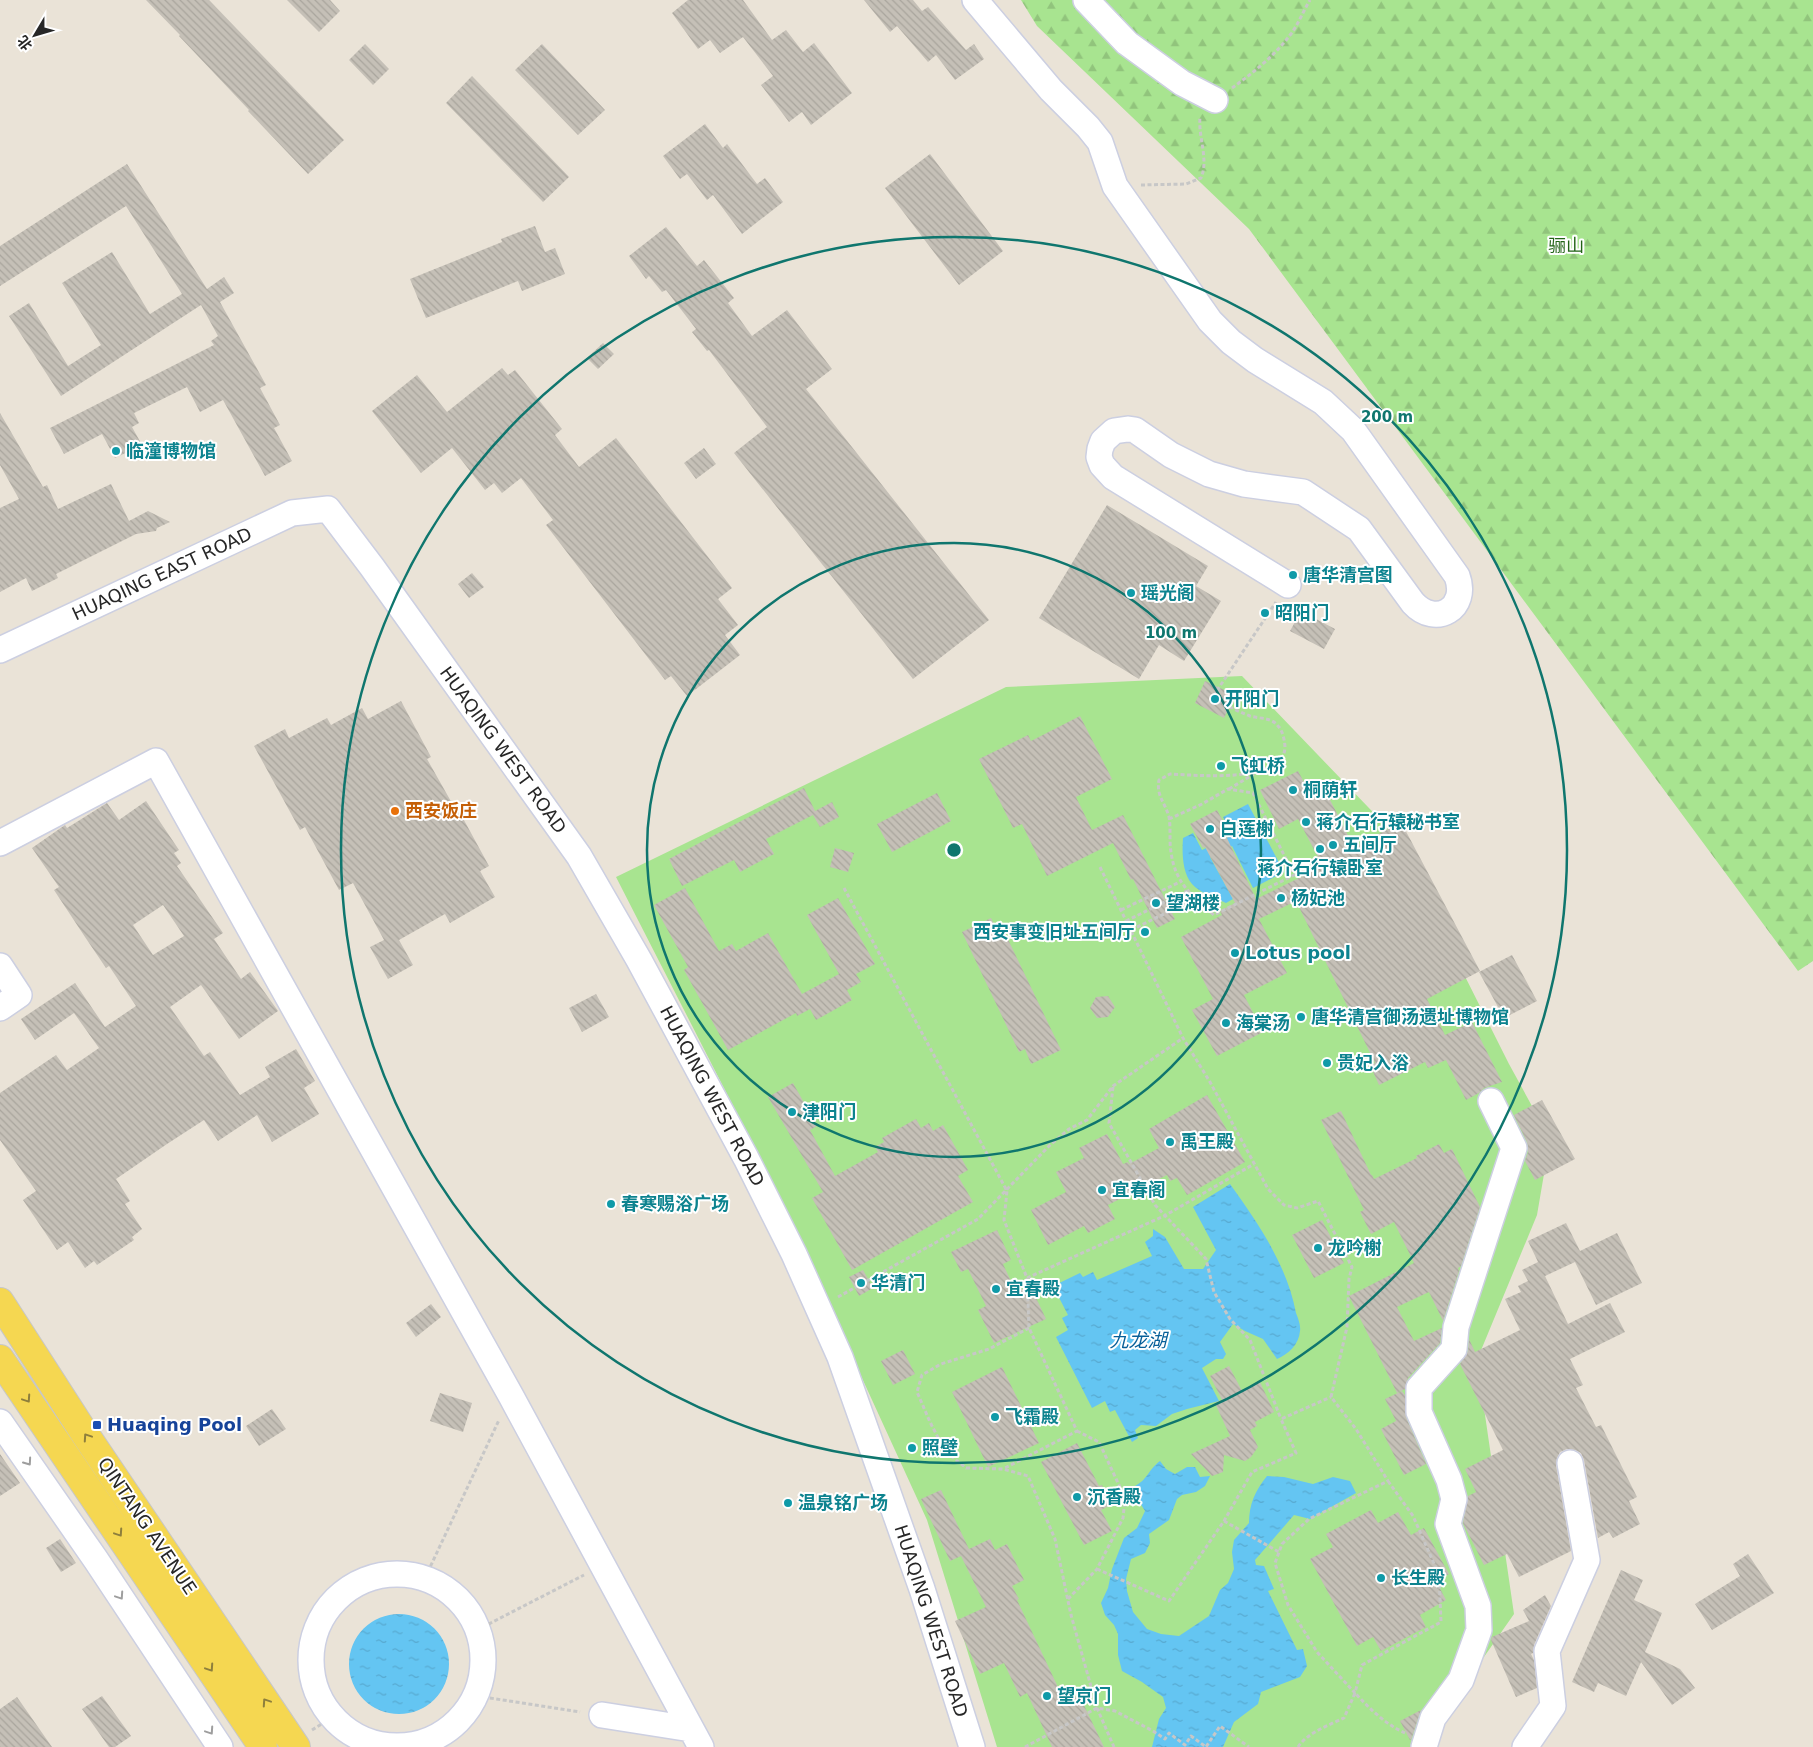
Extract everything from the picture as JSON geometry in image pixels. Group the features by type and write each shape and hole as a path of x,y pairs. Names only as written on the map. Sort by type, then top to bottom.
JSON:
{"main road":[{"name":"QINTANG AVENUE","path":"0,1302 85,1434 292,1746"},
{"name":"QINTANG AVENUE","path":"0,1360 263,1747"}],"street":[{"path":"975,0 1051,90 1088,127 1100,142 1115,186 1210,321 1231,342 1255,360 1323,402 1352,430 1457,576 1460,584 1460,593 1452,608 1444,613 1435,615 1419,609 1359,529 1303,492 1244,484 1209,474 1170,455 1135,430 1121,429 1114,431 1103,441 1100,457 1102,465 1107,472 1182,521 1288,585"},
{"path":"1086,0 1127,43 1182,82 1215,100"},
{"name":"HUAQING EAST ROAD","path":"0,650 292,513 328,509"},
{"name":"HUAQING WEST ROAD","path":"328,509 372,567 579,856 639,960 746,1158 794,1254 840,1357 919,1580 972,1747"},
{"path":"0,843 156,761 511,1396 696,1738"},
{"path":"0,966 19,995 0,1008"},
{"path":"1416,1740 1461,1680 1479,1630 1478,1606 1448,1524 1454,1499 1449,1480 1419,1412 1419,1388 1454,1349 1456,1327 1514,1148 1491,1101"},
{"path":"0,1422 96,1560 220,1747"},
{"path":"1525,1747 1552,1706 1547,1651 1587,1560 1570,1463"},
{"path":"395,1573 425,1578 451,1592 471,1614 477,1630 482,1642 484,1669 477,1696 462,1718 441,1736 416,1745 389,1747 362,1740 340,1725 322,1704 312,1676 311,1646 321,1618 340,1594 366,1579 395,1573"},
{"path":"602,1715 696,1738"}],"path":[{"path":"1169,819 1202,804 1256,773 1275,766 1283,754 1284,740 1278,726 1264,718 1252,716 1212,698 1288,585"},
{"path":"1228,789 1253,793 1294,875 1214,915 1195,899 1180,882 1171,854 1169,819 1158,792 1159,780 1170,774 1256,773"},
{"path":"1100,867 1184,1038 1268,1190 1284,1205 1297,1208 1318,1201 1352,1267 1348,1327 1331,1397"},
{"path":"1121,910 1180,882"},
{"path":"844,888 1007,1191 1004,1220 1027,1278 1029,1328 1077,1431 1099,1442 1125,1498 1123,1518 1097,1569 1067,1599"},
{"path":"1126,921 1187,891"},
{"path":"1130,930 1195,899"},
{"path":"818,1308 978,1220 1050,1145 1068,1129 1087,1120 1113,1086 1184,1038"},
{"path":"1097,1569 1169,1601 1224,1521 1252,1472 1296,1454 1250,1340 1239,1330 1222,1307 1214,1292 1206,1259 1154,1205 1109,1123 1113,1086"},
{"path":"1027,1278 1164,1216 1255,1164"},
{"path":"1029,1328 989,1349 941,1364 922,1375 917,1392 945,1451 966,1468 1004,1469 1028,1476 1055,1539 1067,1599 1097,1708 1114,1747"},
{"path":"425,1578 511,1396"},
{"path":"1281,1419 1331,1397"},
{"path":"1298,1747 1301,1742 1326,1726 1344,1718 1355,1694 1362,1665 1442,1622 1439,1575 1412,1516 1356,1429 1331,1397"},
{"path":"1004,1469 1077,1431"},
{"path":"1388,1481 1309,1519 1282,1544 1275,1563 1288,1605 1317,1652 1374,1714 1416,1740"},
{"path":"1224,1521 1279,1552"},
{"path":"477,1630 603,1565"},
{"path":"477,1696 602,1715"},
{"path":"1025,1747 1097,1708 1114,1711 1165,1739 1169,1733 1185,1745 1191,1736 1206,1747 1220,1726 1249,1747"}],"green space":[{"name":"骊山","path":"1021,0 1813,0 1813,961 1798,971 1249,229 1037,26"},
{"path":"1242,676 1393,833 1509,1064 1550,1139 1537,1215 1477,1360 1514,1614 1421,1747 997,1747 927,1520 774,1186 616,877 1006,687"}],"water":[{"path":"1248,804 1284,872 1253,888 1232,846 1210,857 1233,899 1226,903 1199,890 1192,884 1186,874 1183,862 1183,838 1193,833 1202,850 1232,835 1223,817"},
{"name":"九龙湖","path":"1230,1184 1261,1229 1279,1261 1292,1295 1300,1324 1298,1341 1289,1352 1277,1359 1263,1339 1233,1324 1220,1342 1226,1354 1223,1359 1216,1359 1202,1368 1219,1401 1172,1414 1156,1426 1141,1425 1135,1430 1138,1438 1132,1442 1115,1410 1110,1412 1105,1401 1092,1408 1056,1337 1068,1330 1062,1318 1068,1315 1053,1286 1080,1273 1083,1277 1093,1272 1097,1280 1152,1256 1145,1242 1153,1236 1153,1229 1165,1237 1184,1269 1203,1269 1216,1250 1193,1207"},
{"path":"1160,1461 1166,1469 1175,1474 1187,1467 1195,1467 1200,1477 1210,1476 1205,1486 1196,1492 1182,1495 1177,1499 1169,1520 1149,1534 1150,1543 1145,1553 1131,1559 1126,1579 1127,1591 1133,1612 1147,1629 1161,1634 1179,1636 1209,1616 1220,1590 1228,1583 1234,1569 1232,1552 1234,1540 1249,1523 1250,1510 1254,1498 1267,1476 1284,1477 1313,1484 1333,1477 1350,1481 1356,1493 1310,1519 1294,1515 1255,1560 1256,1565 1264,1566 1274,1589 1268,1591 1297,1650 1303,1649 1307,1666 1300,1677 1261,1692 1258,1704 1234,1722 1223,1747 1152,1747 1159,1719 1166,1708 1163,1697 1122,1671 1118,1655 1118,1634 1114,1625 1105,1615 1101,1603 1108,1588 1112,1569 1124,1538 1137,1528 1145,1511 1133,1487 1142,1481"},
{"path":"399,1614 409,1615 427,1622 441,1636 448,1654 448,1674 441,1692 427,1706 409,1713 399,1714 389,1713 371,1706 357,1692 350,1674 349,1664 350,1654 357,1636 371,1622 389,1615"}],"building":[{"path":"146,0 209,0 344,140 308,174"},
{"path":"287,0 330,0 340,11 319,32"},
{"path":"688,0 743,0 772,40 786,30 803,52 814,43 852,93 811,125 802,112 789,122 761,85 773,76 743,37 720,53 710,40 698,49 672,13"},
{"path":"864,0 913,0 922,11 928,7 966,50 974,44 984,59 955,80 936,55 928,62 897,26 890,32"},
{"path":"365,44 389,69 373,85 349,60"},
{"path":"542,44 605,110 578,135 515,70"},
{"path":"472,76 569,177 543,202 446,103"},
{"path":"705,124 723,148 727,144 757,184 765,178 783,202 742,234 713,195 707,200 687,174 680,179 663,156"},
{"path":"930,154 1003,251 959,285 885,188"},
{"path":"127,164 207,289 224,277 234,293 220,302 266,385 260,388 280,425 274,428 292,461 265,476 223,400 200,412 187,387 134,413 139,423 132,427 142,445 115,458 102,434 64,454 50,428 214,345 211,341 218,336 201,305 61,396 9,316 29,303 68,366 101,345 62,283 112,252 150,314 182,294 126,206 0,286 0,246"},
{"path":"535,226 545,252 555,248 565,274 522,291 518,281 426,318 410,279 502,242 501,239"},
{"path":"666,227 697,266 704,260 734,298 728,303 752,336 787,310 832,369 806,389 989,620 913,679 734,453 767,427 709,350 707,351 692,332 696,329 666,290 662,292 649,276 646,279 629,256"},
{"path":"603,343 614,354 598,369 587,358"},
{"path":"502,368 508,375 515,370 562,429 555,435 579,467 616,438 732,588 718,599 738,625 725,635 740,655 687,696 671,676 665,680 546,525 553,520 521,478 502,493 494,483 485,490 452,448 421,473 372,411 417,375 447,412"},
{"path":"0,413 43,487 47,485 58,509 111,484 129,521 148,511 170,522 157,528 156,531 136,534 56,574 58,578 32,591 26,578 0,592 0,508 19,499 0,465"},
{"path":"704,448 716,464 696,479 684,463"},
{"name":"瑶光阁","path":"1107,505 1208,566 1196,586 1221,601 1184,661 1159,645 1139,679 1039,618"},
{"path":"472,573 484,587 469,598 458,584"},
{"path":"1301,611 1335,629 1324,649 1290,631"},
{"name":"开阳门","path":"1205,681 1235,695 1224,718 1195,703"},
{"path":"401,701 431,757 427,759 457,812 459,811 489,866 480,871 495,897 450,923 445,914 399,940 413,965 388,979 370,947 384,940 353,883 339,890 305,827 300,830 254,746 285,729 289,738 327,718 331,725 362,708 368,719"},
{"path":"1080,716 1112,779 1076,797 1092,830 1123,815 1175,919 1157,928 1113,843 1047,876 1022,824 1013,828 979,759 1028,735 1031,741"},
{"path":"1298,771 1312,797 1325,790 1354,847 1401,822 1480,971 1427,999 1445,1035 1472,1022 1502,1082 1484,1088 1466,1100 1446,1060 1428,1068 1425,1062 1379,1085 1370,1065 1375,1063 1296,901 1259,919 1287,973 1244,995 1263,1032 1217,1056 1192,1010 1213,999 1181,937 1222,915 1220,911 1235,903 1205,847 1203,848 1190,824 1217,810 1230,834 1226,836 1256,899 1303,876 1301,871 1320,861 1298,819 1279,829 1260,790"},
{"path":"804,788 815,811 832,802 839,817 820,827 813,815 766,839 774,854 740,872 734,860 682,886 669,859"},
{"path":"937,793 951,821 892,852 877,824"},
{"path":"146,801 179,850 174,853 181,863 177,866 223,933 214,939 241,979 250,972 278,1011 239,1039 201,985 170,1007 204,1056 210,1052 240,1095 270,1077 265,1067 296,1049 315,1081 304,1088 319,1114 272,1142 257,1115 218,1141 204,1120 167,1144 116,1179 130,1201 125,1204 142,1229 132,1237 134,1240 97,1265 94,1261 85,1268 68,1242 57,1250 23,1200 36,1191 0,1140 0,1093 56,1055 67,1070 99,1048 74,1013 35,1040 21,1019 75,983 105,1027 136,1006 109,966 106,968 54,890 59,887 32,848 65,825 67,828 107,803 119,820","holes":["163,905 184,936 153,955 133,925"]},
{"path":"835,848 854,853 848,872 830,867"},
{"path":"685,888 719,951 732,944 736,951 768,933 802,994 839,974 807,915 838,898 875,964 856,974 861,982 847,990 852,1000 816,1020 810,1009 797,1016 796,1013 728,1050 684,970 688,967 654,905"},
{"path":"991,918 998,932 1003,929 1061,1050 1031,1064 1025,1049 1019,1052 962,932"},
{"path":"1512,955 1537,1001 1504,1018 1479,972"},
{"path":"596,994 609,1017 582,1032 569,1008"},
{"path":"1108,996 1115,1007 1108,1017 1097,1018 1090,1008 1096,997"},
{"path":"793,1083 817,1126 810,1130 835,1176 878,1152 875,1147 884,1142 882,1138 916,1119 921,1128 929,1123 933,1131 943,1125 968,1170 958,1176 973,1202 852,1270 812,1198 823,1192 768,1097"},
{"path":"1207,1095 1245,1162 1187,1195 1177,1178 1170,1181 1167,1175 1108,1205 1115,1219 1088,1233 1084,1226 1048,1245 1031,1210 1066,1192 1056,1172 1084,1158 1079,1148 1107,1134 1123,1164 1128,1162 1129,1164 1159,1148 1149,1129"},
{"path":"1542,1100 1575,1159 1535,1180 1525,1161 1528,1152 1527,1142 1514,1115"},
{"path":"1341,1111 1374,1179 1417,1158 1416,1156 1439,1144 1444,1153 1452,1149 1480,1207 1461,1266 1458,1268 1459,1271 1443,1321 1429,1292 1397,1307 1414,1341 1442,1328 1440,1343 1408,1378 1405,1389 1397,1393 1349,1296 1414,1263 1394,1222 1371,1234 1360,1212 1364,1210 1321,1120"},
{"name":"龙吟榭","path":"1322,1220 1344,1263 1314,1278 1292,1235"},
{"path":"1566,1223 1580,1251 1617,1233 1642,1283 1596,1305 1575,1262 1545,1276 1568,1324 1610,1303 1625,1332 1570,1359 1583,1385 1576,1388 1596,1427 1601,1425 1637,1497 1629,1501 1640,1524 1613,1538 1609,1532 1598,1538 1584,1460 1581,1453 1567,1449 1560,1452 1556,1465 1571,1551 1519,1577 1507,1554 1484,1565 1463,1523 1468,1496 1476,1492 1465,1469 1503,1450 1460,1364 1468,1351 1469,1339 1475,1352 1520,1330 1505,1299 1521,1292 1518,1286 1528,1281 1522,1270 1538,1262 1528,1241"},
{"name":"宜春殿","path":"997,1230 1011,1260 1003,1264 1016,1292 1030,1285 1046,1319 994,1343 978,1310 986,1306 968,1269 961,1272 951,1252"},
{"name":"华清门","path":"863,1270 873,1288 859,1296 849,1277"},
{"path":"431,1304 441,1317 416,1337 406,1323"},
{"path":"903,1350 915,1374 893,1385 881,1361"},
{"path":"1229,1366 1242,1391 1260,1382 1274,1412 1255,1422 1257,1426 1250,1430 1258,1447 1251,1457 1245,1461 1224,1455 1223,1472 1212,1476 1191,1454 1230,1436 1215,1403 1222,1400 1210,1376"},
{"name":"飞霜殿","path":"1002,1367 1039,1443 988,1467 952,1392"},
{"path":"1402,1391 1405,1395 1406,1417 1426,1464 1404,1475 1381,1429 1396,1421 1385,1399"},
{"path":"440,1393 472,1403 463,1432 430,1421"},
{"path":"272,1409 286,1429 259,1446 246,1426"},
{"name":"沉香殿","path":"1077,1443 1099,1486 1102,1485 1111,1505 1101,1510 1112,1531 1084,1545 1041,1462"},
{"path":"0,1454 20,1483 0,1496"},
{"path":"941,1490 969,1549 990,1539 995,1550 1007,1544 1024,1580 1012,1586 1019,1599 1017,1600 1065,1702 1079,1695 1104,1747 1052,1747 1027,1693 1020,1697 1004,1663 980,1674 955,1621 986,1607 961,1556 950,1561 921,1499"},
{"name":"长生殿","path":"1371,1510 1378,1523 1398,1512 1411,1535 1424,1528 1449,1574 1436,1581 1446,1600 1420,1615 1426,1627 1381,1651 1373,1637 1357,1646 1310,1559 1333,1547 1326,1534"},
{"path":"60,1539 76,1563 61,1572 46,1548"},
{"path":"1748,1554 1774,1593 1712,1630 1695,1604 1740,1576 1733,1564"},
{"path":"1621,1570 1643,1580 1634,1600 1662,1613 1645,1652 1680,1669 1695,1688 1672,1705 1641,1662 1626,1696 1598,1683 1594,1692 1572,1682"},
{"path":"1545,1595 1551,1606 1531,1654 1534,1660 1537,1688 1516,1697 1491,1640 1492,1637 1529,1621 1523,1610"},
{"path":"102,1696 131,1736 115,1747 109,1747 82,1709"},
{"path":"17,1697 52,1747 0,1747 0,1709"},
{"path":"1421,1710 1411,1740 1410,1740 1400,1721"}],"place":[{"name":"临潼博物馆","path":"116,451"},
{"name":"唐华清宫图","path":"1293,575"},
{"name":"瑶光阁","path":"1131,593"},
{"name":"昭阳门","path":"1265,613"},
{"name":"开阳门","path":"1215,699"},
{"name":"飞虹桥","path":"1221,766"},
{"name":"桐荫轩","path":"1293,790"},
{"name":"西安饭庄","path":"395,811"},
{"name":"蒋介石行辕秘书室","path":"1306,822"},
{"name":"白莲榭","path":"1210,829"},
{"name":"五间厅","path":"1333,845"},
{"name":"蒋介石行辕卧室","path":"1320,849"},
{"name":"杨妃池","path":"1281,898"},
{"name":"望湖楼","path":"1156,903"},
{"name":"西安事变旧址五间厅","path":"1145,932"},
{"name":"Lotus pool","path":"1235,953"},
{"name":"唐华清宫御汤遗址博物馆","path":"1301,1017"},
{"name":"海棠汤","path":"1226,1023"},
{"name":"贵妃入浴","path":"1327,1063"},
{"name":"津阳门","path":"792,1112"},
{"name":"禹王殿","path":"1170,1142"},
{"name":"宜春阁","path":"1102,1190"},
{"name":"春寒赐浴广场","path":"611,1204"},
{"name":"龙吟榭","path":"1318,1248"},
{"name":"华清门","path":"861,1283"},
{"name":"宜春殿","path":"996,1289"},
{"name":"飞霜殿","path":"995,1417"},
{"name":"Huaqing Pool","path":"97,1425"},
{"name":"照壁","path":"912,1448"},
{"name":"沉香殿","path":"1077,1497"},
{"name":"温泉铭广场","path":"788,1503"},
{"name":"长生殿","path":"1381,1578"},
{"name":"望京门","path":"1047,1696"}]}
